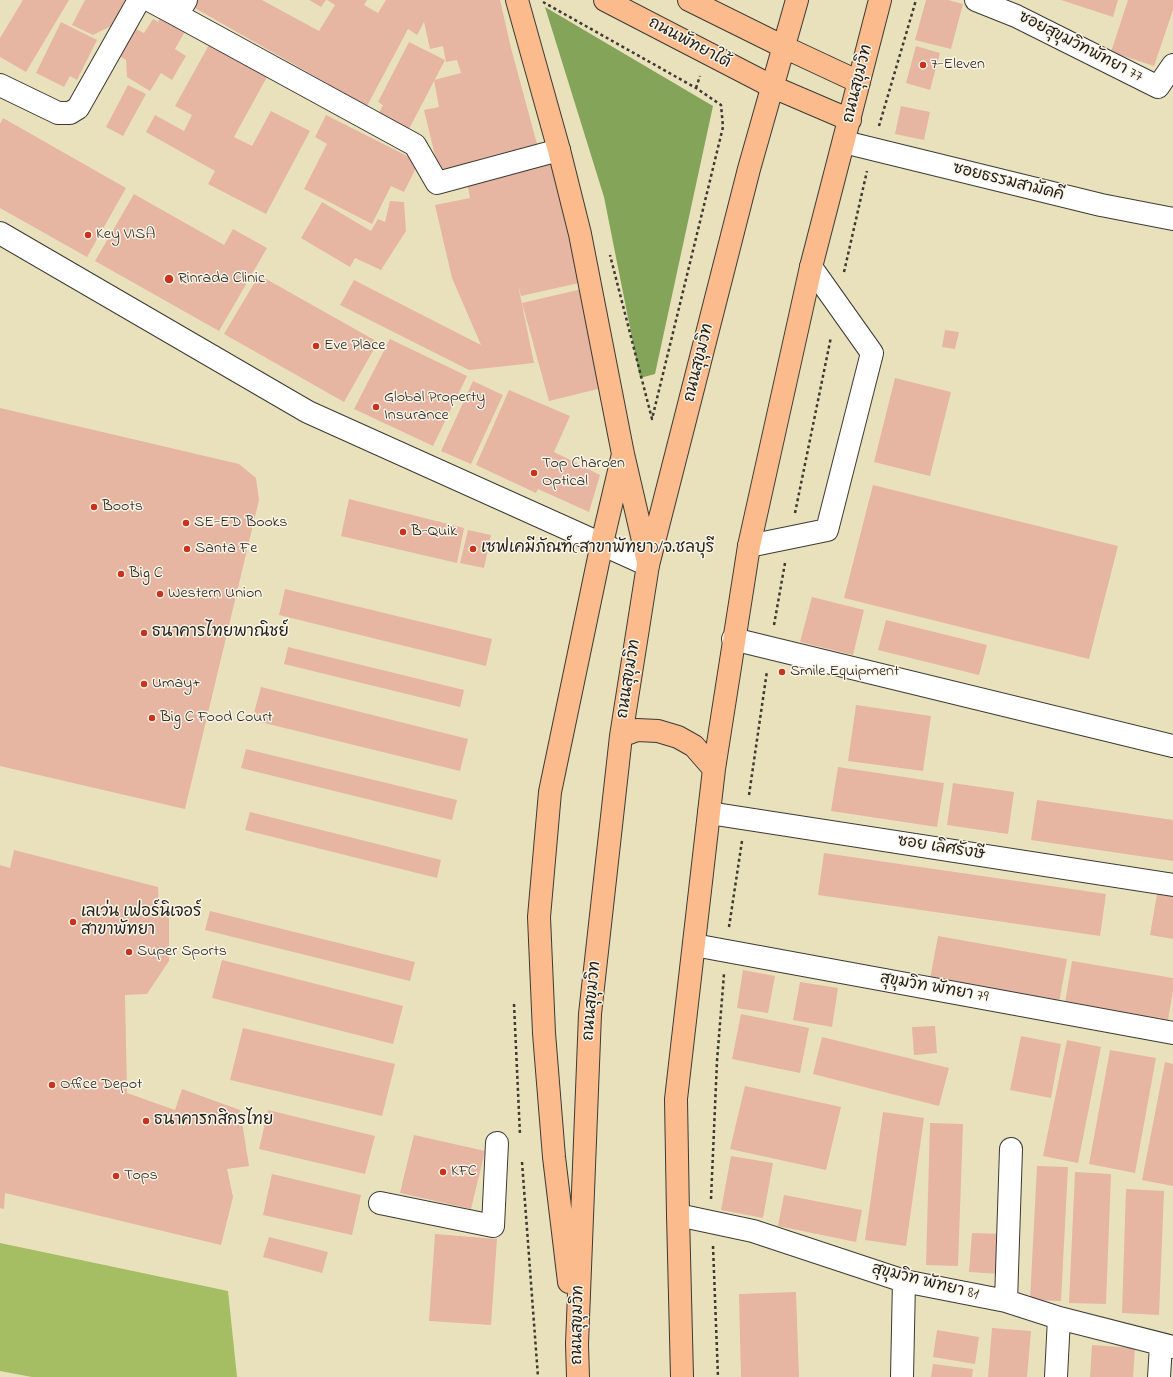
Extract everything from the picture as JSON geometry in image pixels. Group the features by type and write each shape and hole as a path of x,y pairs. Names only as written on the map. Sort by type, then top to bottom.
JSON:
{"main road":[{"path":"516,0 559,150 580,234 623,454 648,565"},
{"name":"ถนนพัทยาใต้","path":"606,0 773,87 850,120"},
{"path":"690,0 784,47 859,82"},
{"name":"ถนนสุขุมวิท","path":"578,1377 577,1344 590,1014 621,736 648,565 749,169 797,0"},
{"name":"ถนนสุขุมวิท","path":"682,1377 676,1099 714,768 749,546 811,267 880,0"},
{"path":"577,1344 554,1157 544,1033 540,917 550,792 602,543 623,454"},
{"path":"621,736 637,730 658,730 678,737 694,746 714,768"}],"street":[{"path":"0,85 58,113 70,113 78,108 138,0"},
{"path":"149,0 181,8 415,145 437,183 559,150"},
{"name":"ซอยสุขุมวิทพัทยา 77","path":"976,0 1016,16 1158,87 1173,65"},
{"name":"ซอยธรรมสามัคคี","path":"844,142 1101,205 1173,219"},
{"path":"0,233 308,412 648,565"},
{"path":"749,546 827,530 872,353 811,267"},
{"path":"733,640 1173,746"},
{"name":"ซอย เลิศรังษี","path":"709,813 1173,885"},
{"name":"สุขุมวิท พัทยา 79","path":"694,945 1173,1033"},
{"path":"380,1203 493,1226 497,1143"},
{"path":"1006,1302 1011,1149"},
{"name":"สุขุมวิท พัทยา 81","path":"678,1215 753,1231 904,1281 1006,1302 1167,1346"},
{"path":"902,1377 904,1281"},
{"path":"1056,1377 1060,1318"},
{"path":"1160,1377 1167,1346"}],"path":[{"path":"540,0 696,88 721,105 723,127 652,418 610,253"},
{"path":"718,1377 711,1199 716,1061 727,951 745,819 780,589 837,305 862,188 916,0"},
{"path":"514,1004 520,1141"},
{"path":"521,1157 538,1377"}],"green space":[{"path":"545,7 713,106 655,374 640,378 604,197"},
{"path":"0,1243 228,1291 237,1377 32,1377 0,1371"}],"building":[{"path":"23,0 69,0 26,72 0,57 0,38"},
{"path":"85,0 125,0 113,25 93,35 72,25"},
{"path":"196,0 262,0 319,31 335,5 327,0 367,0 364,5 378,13 386,0 500,0 511,48 537,144 483,158 439,172 424,110 439,107 434,80 461,73 457,60 446,62 443,46 430,49 424,22 417,35 408,29 367,106 193,7"},
{"path":"309,0 326,0 321,7"},
{"path":"926,0 948,0 963,4 951,49 915,40"},
{"path":"1061,0 1118,0 1113,17"},
{"path":"1128,0 1173,0 1173,10 1154,66 1111,52"},
{"path":"162,14 187,28 175,49 186,56 172,80 161,73 150,91 127,77 126,60 118,55 134,28 144,33 153,19 158,22"},
{"path":"61,22 97,40 77,80 70,76 64,87 36,73"},
{"path":"409,42 445,60 409,129 379,113 383,105 378,102"},
{"path":"209,45 267,77 234,137 252,146 271,111 310,131 266,214 208,184 215,171 146,132 155,115 184,131 192,115 175,106"},
{"path":"916,46 940,53 930,90 906,83"},
{"path":"128,85 146,94 123,136 106,127"},
{"path":"901,106 930,112 924,140 895,134"},
{"path":"326,115 419,162 404,192 391,186 372,224 304,189 327,144 315,137"},
{"path":"3,118 126,188 87,257 0,208 0,124"},
{"path":"551,160 579,283 521,296 518,285 534,363 469,370 340,305 354,280 481,345 452,278 435,205 470,198 467,182"},
{"path":"134,194 224,245 233,229 267,248 219,331 95,261"},
{"path":"390,201 404,202 406,231 381,270 355,258 350,267 301,238 322,202 371,231 378,219 385,222"},
{"name":"Eve Place","path":"259,275 378,342 344,402 224,334"},
{"path":"582,289 598,389 549,401 522,303"},
{"path":"945,330 959,332 955,349 942,347"},
{"path":"390,339 467,376 433,446 354,409"},
{"path":"895,378 951,392 930,476 874,462"},
{"path":"473,381 503,395 471,464 441,451"},
{"path":"509,390 570,416 554,452 600,475 589,512 538,489 536,493 476,465"},
{"name":"Big C","path":"0,408 239,464 256,478 259,500 185,809 0,766"},
{"path":"873,485 1118,546 1089,659 844,598"},
{"name":"B-Quik","path":"349,499 464,528 457,563 341,536"},
{"path":"468,530 491,535 484,568 460,563"},
{"path":"285,589 492,639 486,666 279,615"},
{"path":"812,597 864,610 853,655 800,642"},
{"path":"886,620 987,645 979,675 878,650"},
{"path":"288,647 464,690 460,707 284,664"},
{"path":"261,687 468,739 460,771 252,720"},
{"path":"856,705 931,716 923,771 848,761"},
{"path":"246,749 457,800 452,820 241,768"},
{"path":"838,767 944,783 937,827 831,811"},
{"path":"953,783 1014,792 1008,834 947,825"},
{"path":"1037,800 1173,820 1173,861 1031,840"},
{"path":"250,812 441,860 437,878 245,830"},
{"path":"14,850 158,887 159,905 169,908 169,961 147,994 125,995 127,1093 175,1110 182,1089 240,1110 249,1166 227,1169 233,1197 221,1245 5,1193 4,1209 0,1208 0,865 10,868"},
{"path":"824,853 1106,894 1100,936 818,895"},
{"path":"1157,894 1173,897 1173,939 1150,935"},
{"path":"210,911 415,962 410,981 205,930"},
{"path":"938,936 1067,959 1059,1003 930,979"},
{"path":"222,960 403,1006 393,1044 212,998"},
{"path":"1072,961 1173,978 1173,991 1168,1020 1065,1003"},
{"path":"743,970 775,976 768,1013 737,1008"},
{"path":"800,982 838,988 832,1027 793,1020"},
{"path":"741,1014 809,1028 800,1073 732,1059"},
{"path":"935,1026 937,1053 914,1055 912,1027"},
{"path":"243,1028 395,1064 382,1116 230,1080"},
{"path":"1021,1036 1061,1044 1051,1098 1010,1090"},
{"path":"822,1037 949,1068 939,1106 813,1074"},
{"path":"1067,1040 1101,1047 1078,1163 1043,1156"},
{"path":"1110,1050 1156,1058 1135,1173 1089,1164"},
{"path":"1165,1062 1173,1064 1173,1186 1142,1180"},
{"path":"745,1086 841,1107 826,1170 730,1149"},
{"path":"268,1110 375,1136 365,1174 259,1149"},
{"path":"883,1112 924,1118 906,1246 865,1240"},
{"path":"930,1123 963,1124 958,1266 926,1265"},
{"name":"KFC","path":"414,1135 485,1151 471,1209 400,1193"},
{"path":"731,1156 773,1163 763,1218 721,1210"},
{"path":"1037,1166 1068,1167 1061,1301 1030,1300"},
{"path":"1075,1172 1111,1174 1106,1304 1069,1303"},
{"path":"272,1174 361,1195 352,1235 263,1215"},
{"path":"1126,1189 1164,1191 1159,1315 1122,1313"},
{"path":"784,1195 862,1210 856,1242 778,1226"},
{"path":"972,1233 1002,1234 1000,1274 969,1272"},
{"path":"435,1234 497,1239 491,1325 429,1321"},
{"path":"269,1237 328,1252 322,1273 263,1257"},
{"path":"796,1292 799,1377 741,1377 739,1294"},
{"path":"992,1328 1031,1331 1027,1377 988,1377"},
{"path":"937,1330 979,1337 975,1364 933,1357"},
{"path":"1092,1345 1135,1348 1133,1377 1090,1377"},
{"path":"933,1364 973,1369 972,1377 931,1377"}],"place":[{"name":"7-Eleven","path":"923,65"},
{"name":"Key VISA","path":"88,235"},
{"name":"Rinrada Clinic","path":"169,279"},
{"name":"Eve Place","path":"316,346"},
{"name":"Global Property Insurance","path":"376,407"},
{"name":"Top Charoen Optical","path":"534,473"},
{"name":"Boots","path":"94,507"},
{"name":"SE-ED Books","path":"186,523"},
{"name":"B-Quik","path":"403,532"},
{"name":"Santa Fe","path":"187,549"},
{"name":"เซฟเคมีภัณฑ์(สาขาพัทยา)/จ.ชลบุรี","path":"473,549"},
{"name":"Big C","path":"121,574"},
{"name":"Western Union","path":"160,594"},
{"name":"ธนาคารไทยพาณิชย์","path":"144,633"},
{"name":"Smile Equipment","path":"782,672"},
{"name":"Umay+","path":"144,684"},
{"name":"Big C Food Court","path":"152,718"},
{"name":"เลเว่น เฟอร์นิเจอร์ สาขาพัทยา","path":"73,922"},
{"name":"Super Sports","path":"129,952"},
{"name":"Office Depot","path":"52,1085"},
{"name":"ธนาคารกสิกรไทย","path":"146,1121"},
{"name":"KFC","path":"443,1172"},
{"name":"Tops","path":"116,1176"}]}
